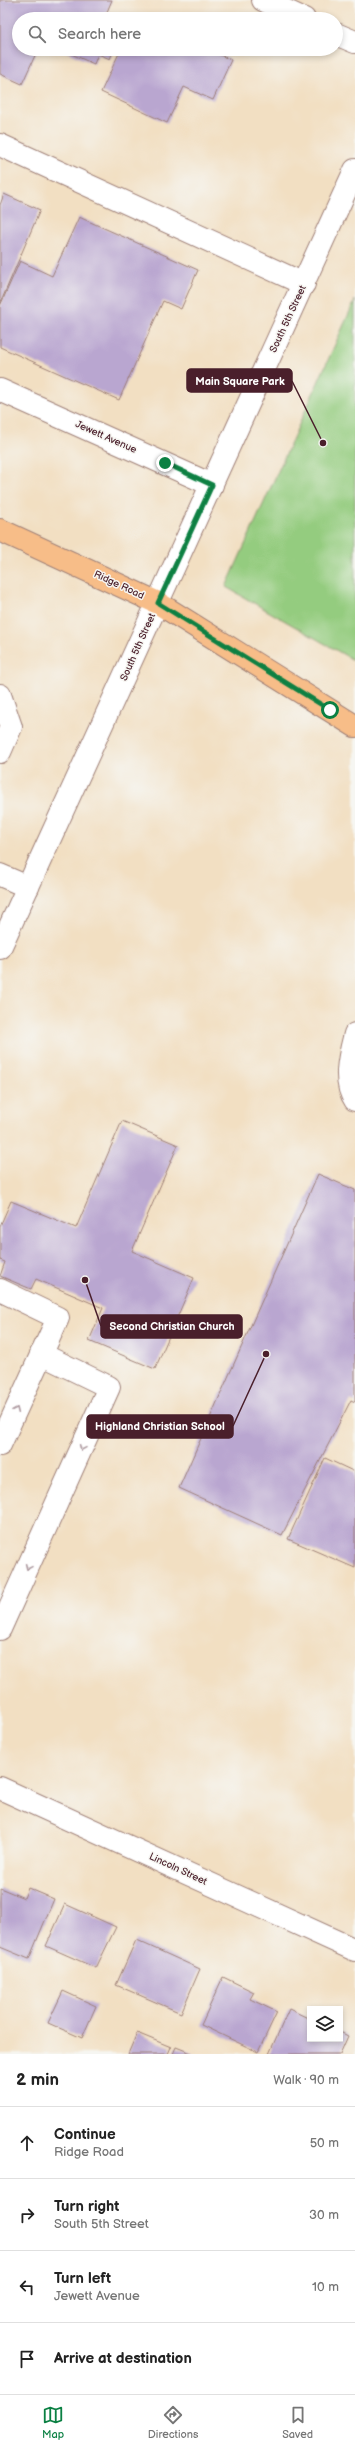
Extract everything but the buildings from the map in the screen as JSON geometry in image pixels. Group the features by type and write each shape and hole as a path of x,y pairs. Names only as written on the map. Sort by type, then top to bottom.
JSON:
{"main road":[{"name":"Ridge Road","path":"0,530 158,603 355,726"}],"street":[{"path":"263,0 289,12"},
{"path":"343,37 355,42"},
{"path":"0,145 304,284"},
{"name":"South 5th Street","path":"0,948 355,170"},
{"name":"Jewett Avenue","path":"0,390 212,485"},
{"path":"0,695 11,727 0,752"},
{"path":"0,875 28,887"},
{"path":"355,1034 347,1064 351,1094 355,1100"},
{"path":"0,1290 58,1318 0,1445"},
{"path":"0,1629 109,1387 41,1354"},
{"name":"Lincoln Street","path":"0,1788 355,1950"}],"green space":[{"path":"355,300 355,661 226,587"}],"place":[{"name":"Main Square Park","path":"323,443"},
{"name":"Second Christian Church","path":"85,1280"},
{"name":"Highland Christian School","path":"266,1354"}],"route":[{"path":"165,463 212,485 158,603 330,710"}]}
